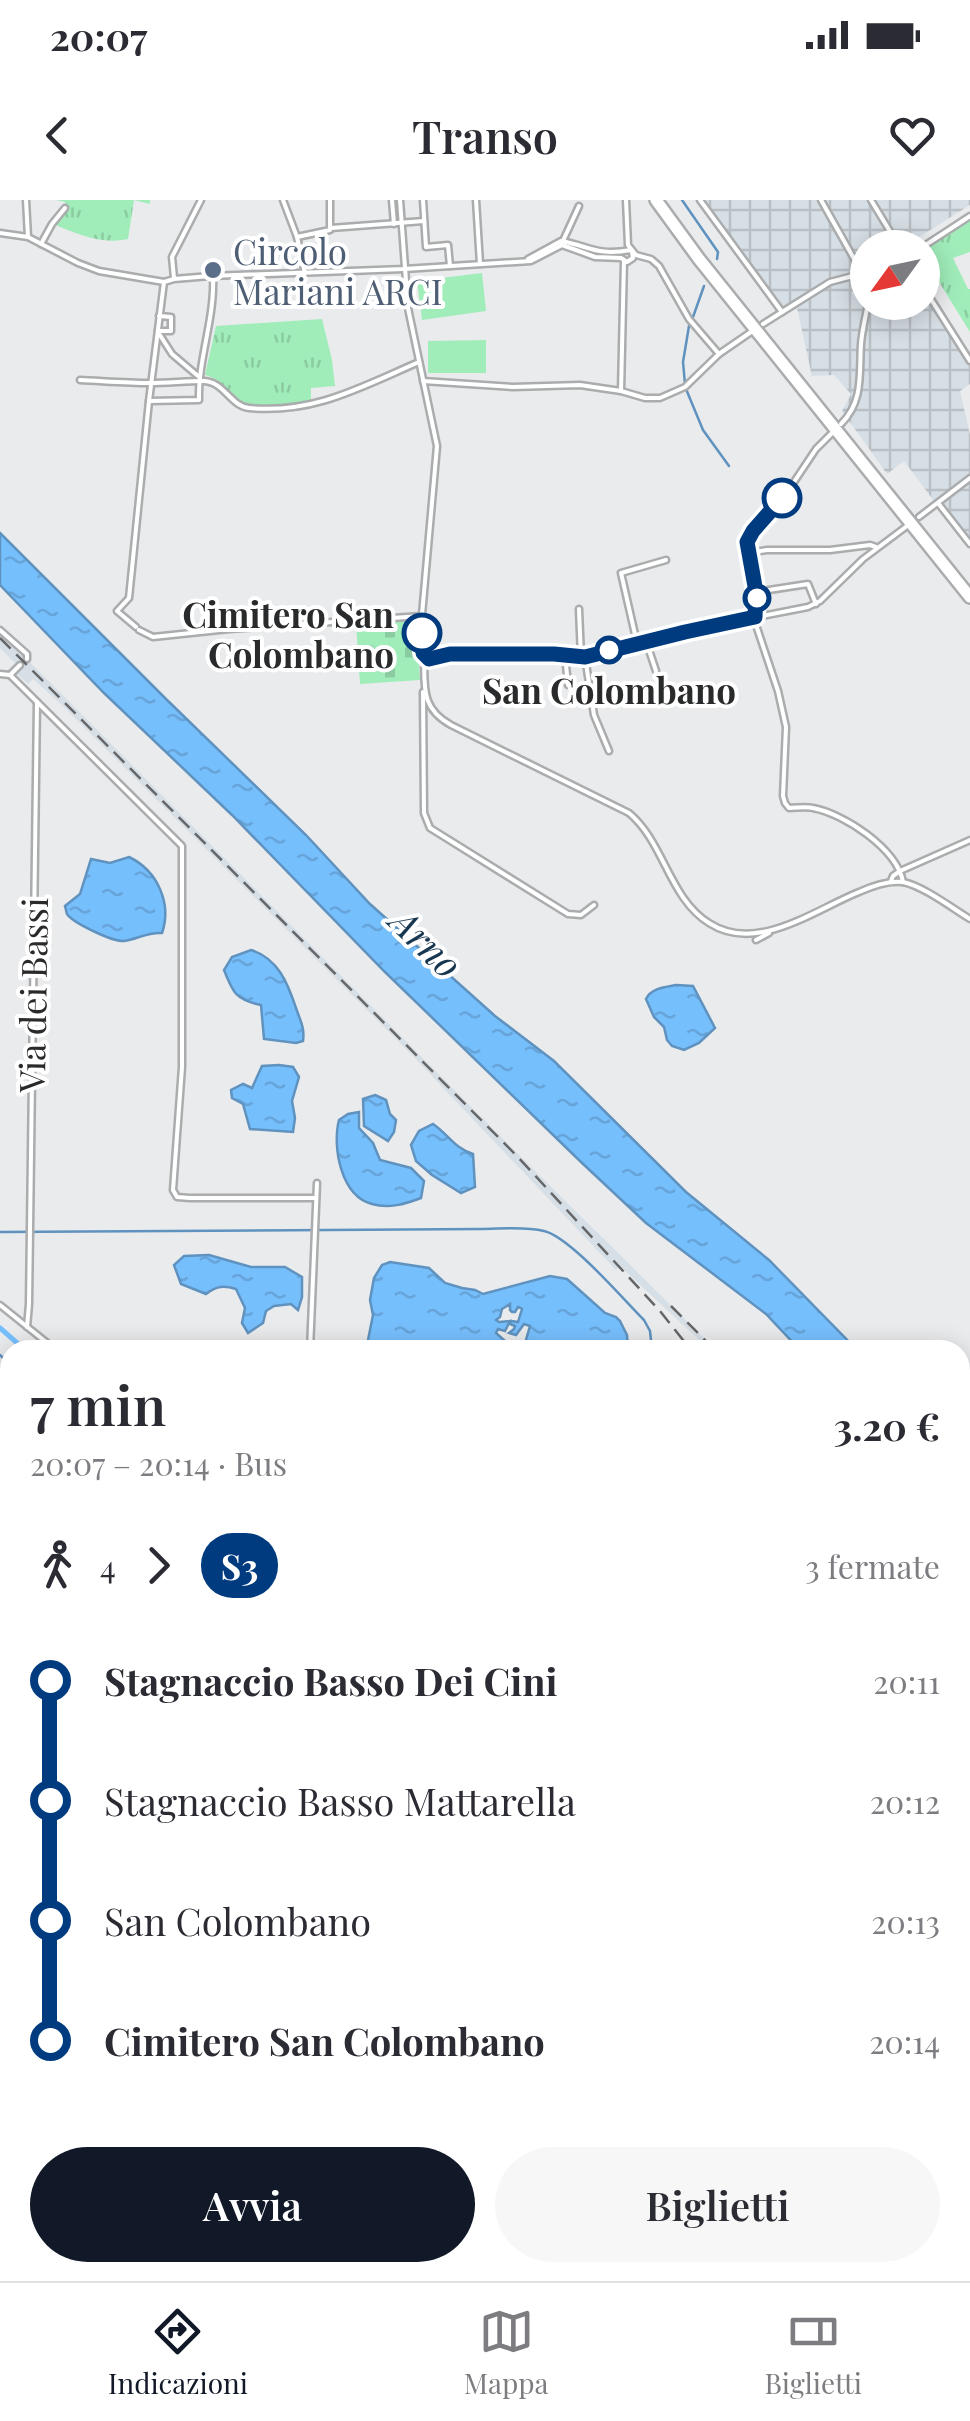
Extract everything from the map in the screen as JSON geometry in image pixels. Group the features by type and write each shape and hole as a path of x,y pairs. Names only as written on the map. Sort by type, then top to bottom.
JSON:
{"highway":[{"path":"659,200 970,589"},
{"path":"659,200 709,272 970,597"}],"street":[{"path":"26,200 28,237"},
{"path":"174,279 172,257 201,200"},
{"path":"283,200 305,272"},
{"path":"330,200 331,228"},
{"path":"392,200 394,224"},
{"path":"400,200 410,321 437,446 422,616 427,704 451,725 629,813 646,831 689,905 710,924 736,933 771,931"},
{"path":"423,200 426,246 448,245 450,266"},
{"path":"476,200 480,264"},
{"path":"621,391 626,200"},
{"path":"822,200 850,247"},
{"path":"870,200 888,230"},
{"path":"702,203 782,312"},
{"path":"562,244 579,206"},
{"path":"40,244 66,208"},
{"path":"940,236 970,216"},
{"path":"296,237 331,228 424,221"},
{"path":"0,233 28,237 100,271 164,282 213,276 510,262 526,260 562,244 652,260 689,318 718,354"},
{"path":"149,401 198,400 214,302 213,276"},
{"path":"763,324 832,281 850,276"},
{"path":"164,282 130,598 117,610 153,638 422,616"},
{"path":"940,314 970,361"},
{"path":"158,331 171,331 171,317 159,316"},
{"path":"841,424 851,413 859,392 865,320"},
{"path":"158,331 172,354 196,372 200,380"},
{"path":"423,381 517,388 562,384 646,398 669,396 690,384 718,354 751,332"},
{"path":"154,356 172,354"},
{"path":"80,380 200,380 217,384 247,408 310,406 419,362"},
{"path":"833,432 748,538 747,554 756,592 755,617 785,719 785,803 789,808 822,810 871,838 890,855 903,882"},
{"path":"919,517 970,478"},
{"path":"938,503 970,544"},
{"path":"424,653 432,658 450,654 583,657 791,611 816,604 907,526"},
{"path":"747,554 870,545 877,548"},
{"path":"637,643 621,573 666,560"},
{"path":"756,592 808,584 816,604"},
{"path":"579,609 594,714 609,752"},
{"path":"0,630 27,658"},
{"path":"422,634 436,654 425,664"},
{"path":"646,641 656,671"},
{"path":"424,653 427,647 450,654"},
{"path":"565,655 568,685"},
{"path":"10,675 20,666"},
{"path":"0,674 10,675 182,846 182,1067 173,1190 177,1197 316,1198"},
{"name":"Via dei Bassi","path":"27,1327 37,701"},
{"path":"427,704 422,715 424,812 430,828 568,914 580,915 594,905"},
{"path":"756,940 970,840"},
{"path":"891,882 898,872"},
{"path":"868,888 903,882 970,919"},
{"path":"311,1340 317,1183"},
{"path":"0,1305 43,1340"}],"shaded area":[{"path":"705,200 970,200 970,205 930,230 850,230 850,320 940,320 940,312 970,361 970,384 960,391 970,435 970,549 904,461 887,474 842,411 851,394 834,375 812,376 797,308 786,314"},
{"path":"0,632 706,1340 699,1340 620,1266 616,1270 414,1057 62,705 33,679 28,684 17,674 21,669 0,648"}],"green space":[{"path":"56,200 134,200 128,239 99,240 53,224 66,208 65,202"},
{"path":"970,216 970,252 953,258 970,289 970,332 940,284 940,236"},
{"path":"482,273 486,311 422,320 417,281"},
{"path":"322,319 335,386 311,388 311,404 247,405 205,375 216,326"},
{"path":"486,340 486,373 428,373 428,341"},
{"path":"416,619 420,680 360,684 356,623"}],"water":[{"path":"0,533 306,835 370,904 495,1016 554,1061 686,1192 769,1260 847,1340 791,1340 766,1314 646,1223 385,972 0,585"},
{"path":"129,857 148,871 160,889 165,911 162,933 119,940 85,927 67,914 65,906 80,894 91,859 110,863"},
{"path":"251,950 268,959 285,981 302,1024 303,1041 264,1039 261,1005 246,1001 233,990 224,970 232,957"},
{"path":"693,986 715,1028 684,1050 667,1040 664,1027 654,1017 646,999 655,990"},
{"path":"262,1066 293,1067 299,1077 292,1101 293,1132 250,1129 243,1104 232,1098 231,1090 243,1084 252,1088"},
{"path":"375,1095 386,1100 396,1120 388,1141 364,1126 363,1099"},
{"path":"359,1112 359,1128 373,1143 380,1160 411,1168 424,1181 421,1198 397,1205 378,1205 361,1199 353,1191 341,1169 337,1131 339,1120"},
{"path":"433,1124 473,1154 475,1187 461,1193 416,1161 411,1145 419,1131"},
{"path":"209,1255 251,1267 285,1267 302,1277 298,1310 291,1304 274,1306 266,1311 263,1323 248,1333 242,1323 245,1308 236,1289 220,1287 206,1294 181,1284 174,1265 184,1256"},
{"path":"390,1262 429,1268 445,1283 483,1294 550,1276 567,1279 605,1313 620,1321 627,1340 526,1340 530,1326 524,1324 516,1335 509,1333 515,1326 511,1321 518,1322 522,1309 518,1307 512,1312 510,1304 496,1320 510,1321 505,1331 498,1329 496,1333 504,1340 368,1340 374,1278 382,1265"}],"waterway":[{"path":"682,200 718,252 717,259"},
{"path":"693,317 704,286"},
{"path":"685,384 683,362 689,326"},
{"path":"686,389 703,430 729,466"},
{"path":"0,1232 536,1229 555,1236 582,1256 644,1320 651,1340"},
{"path":"0,1328 14,1340"}],"railway":[{"path":"0,638 517,1156 683,1340"},
{"path":"671,1306 705,1340"}],"bus line":[{"name":"S3","path":"422,633 423,653 429,659 450,654 585,657 755,617 756,592 747,542 782,498"}],"place":[{"name":"Circolo Mariani ARCI","path":"213,270"},
{"name":"Cimitero San Colombano","path":"422,633"},
{"name":"San Colombano","path":"609,650"}],"water label":[{"name":"Arno","path":"427,942"}]}
